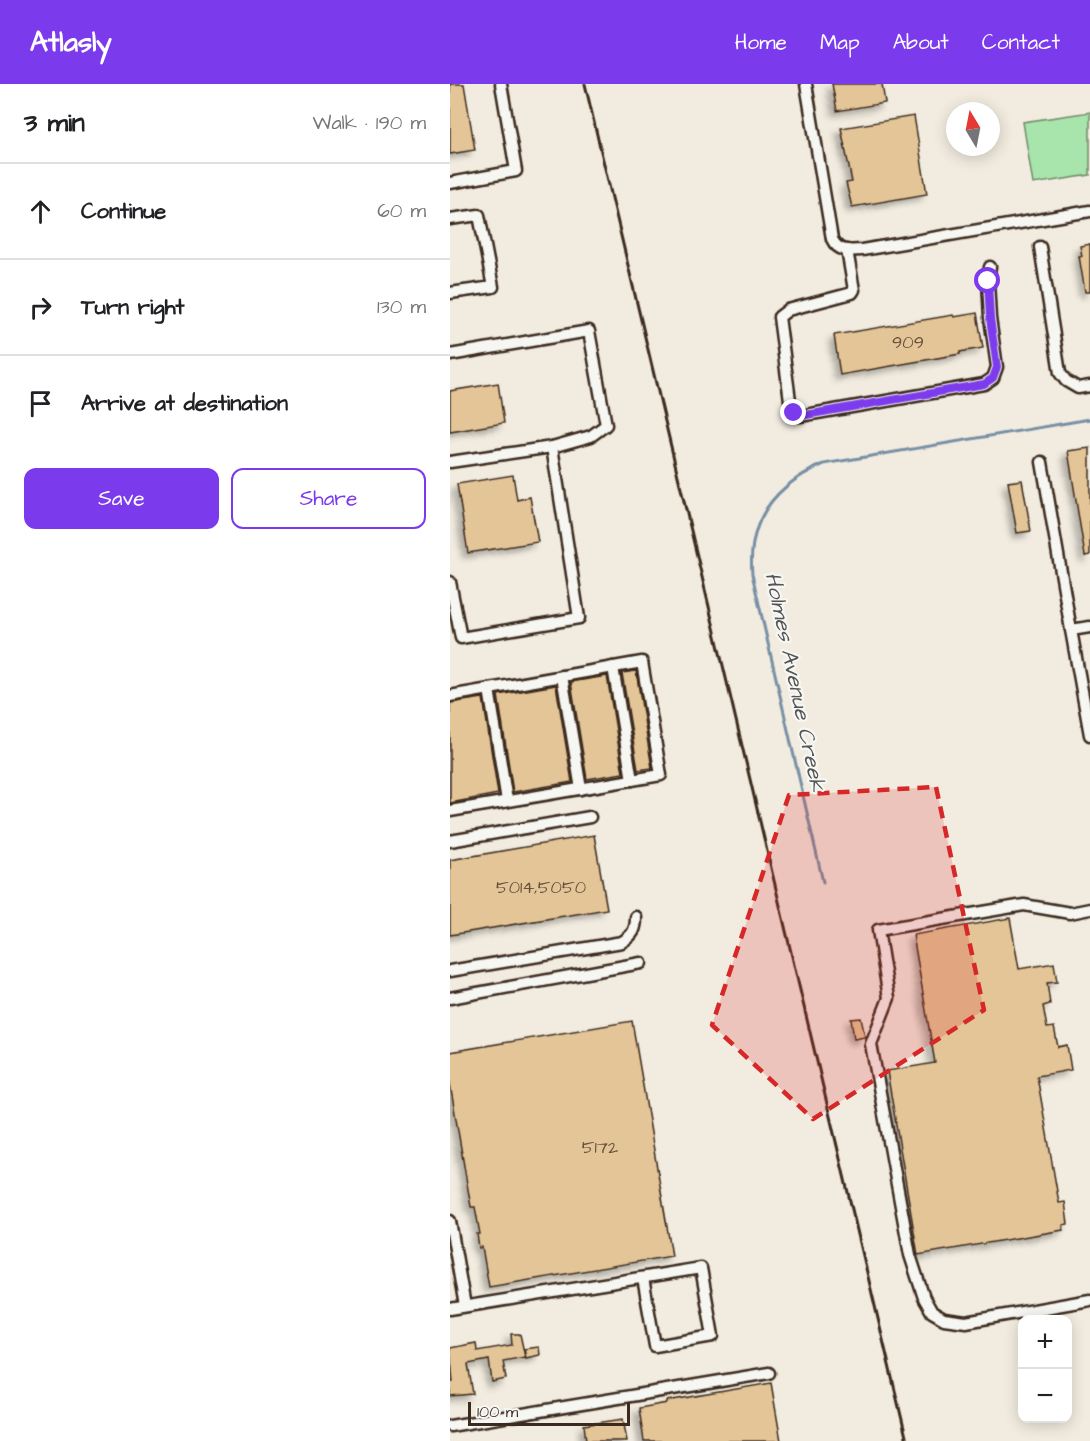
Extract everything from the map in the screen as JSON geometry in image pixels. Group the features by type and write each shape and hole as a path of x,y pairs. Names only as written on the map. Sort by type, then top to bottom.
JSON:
{"street":[{"path":"450,183 516,171 501,84"},
{"path":"806,84 831,232 836,246 847,250 862,250 1090,211"},
{"path":"450,219 479,215 493,287 450,294"},
{"path":"1040,247 1060,373 1066,381 1078,388 1090,386"},
{"path":"847,250 854,290 852,292 788,310 779,317 791,408 800,416 984,384 993,378 997,367 990,318 988,281 990,267"},
{"path":"450,355 588,331 606,425 591,436 552,447 450,462"},
{"path":"450,582 461,638 579,618 552,447"},
{"path":"1042,462 1090,735"},
{"path":"1071,630 1090,627"},
{"path":"450,696 642,662 661,775 450,811"},
{"path":"613,667 632,780"},
{"path":"562,676 581,789"},
{"path":"489,689 507,801"},
{"path":"450,841 590,817"},
{"path":"1090,909 1070,913 1024,905 878,930 889,998 871,1044 910,1255 924,1298 932,1312 944,1319 966,1322 1090,1300"},
{"path":"450,971 622,942 631,936 636,927 636,917"},
{"path":"450,998 640,963"},
{"path":"450,1221 465,1306"},
{"path":"450,1309 701,1268 713,1336 655,1346 643,1278"},
{"path":"450,1426 769,1373"}],"highlighted area":[{"path":"936,787 984,1010 813,1119 712,1025 789,795"}],"green space":[{"path":"1090,112 1090,175 1033,184 1023,122"}],"building":[{"path":"450,84 464,84 475,150 450,154"},
{"path":"832,84 882,84 885,103 837,111"},
{"path":"914,116 927,194 852,207 846,183 852,182 841,128"},
{"path":"1090,244 1090,292 1085,292 1079,256 1082,256 1080,246"},
{"path":"977,313 983,348 840,375 834,335"},
{"path":"498,383 504,423 450,432 450,391"},
{"path":"1090,448 1090,555 1085,556 1068,451"},
{"path":"513,475 517,500 530,497 538,542 468,553 457,484"},
{"path":"1022,480 1031,531 1017,533 1008,482"},
{"path":"636,671 652,768 638,770 622,673"},
{"path":"607,676 623,773 587,779 571,682"},
{"path":"556,685 572,782 513,792 498,695"},
{"path":"483,698 498,794 450,803 450,703"},
{"path":"594,835 607,909 450,935 450,860"},
{"path":"1010,918 1019,969 1054,963 1057,982 1047,983 1050,1004 1043,1006 1047,1028 1054,1027 1058,1047 1067,1045 1071,1070 1037,1076 1059,1203 1065,1202 1068,1224 1063,1225 1063,1230 918,1255 887,1071 935,1063 913,935"},
{"path":"861,1018 865,1037 854,1039 851,1019"},
{"path":"632,1021 672,1256 489,1287 482,1247 479,1248 477,1234 480,1234 475,1207 471,1207 450,1084 450,1052"},
{"path":"511,1334 520,1334 525,1357 503,1361 506,1379 492,1382 489,1360 468,1364 473,1394 450,1396 450,1383 453,1382 450,1348 476,1343 477,1351 512,1345"},
{"path":"539,1347 540,1355 526,1358 524,1349"},
{"path":"771,1383 781,1441 644,1441 639,1408"},
{"path":"623,1419 627,1441 586,1441 584,1425"}],"waterway":[{"name":"Holmes Avenue Creek","path":"823,882 752,574 754,537 768,506 791,482 824,464 1090,419"}],"railway":[{"path":"585,84 907,1441"}],"route":[{"path":"794,413 800,416 850,408 984,384 993,378 997,367 990,318 988,281"}]}
